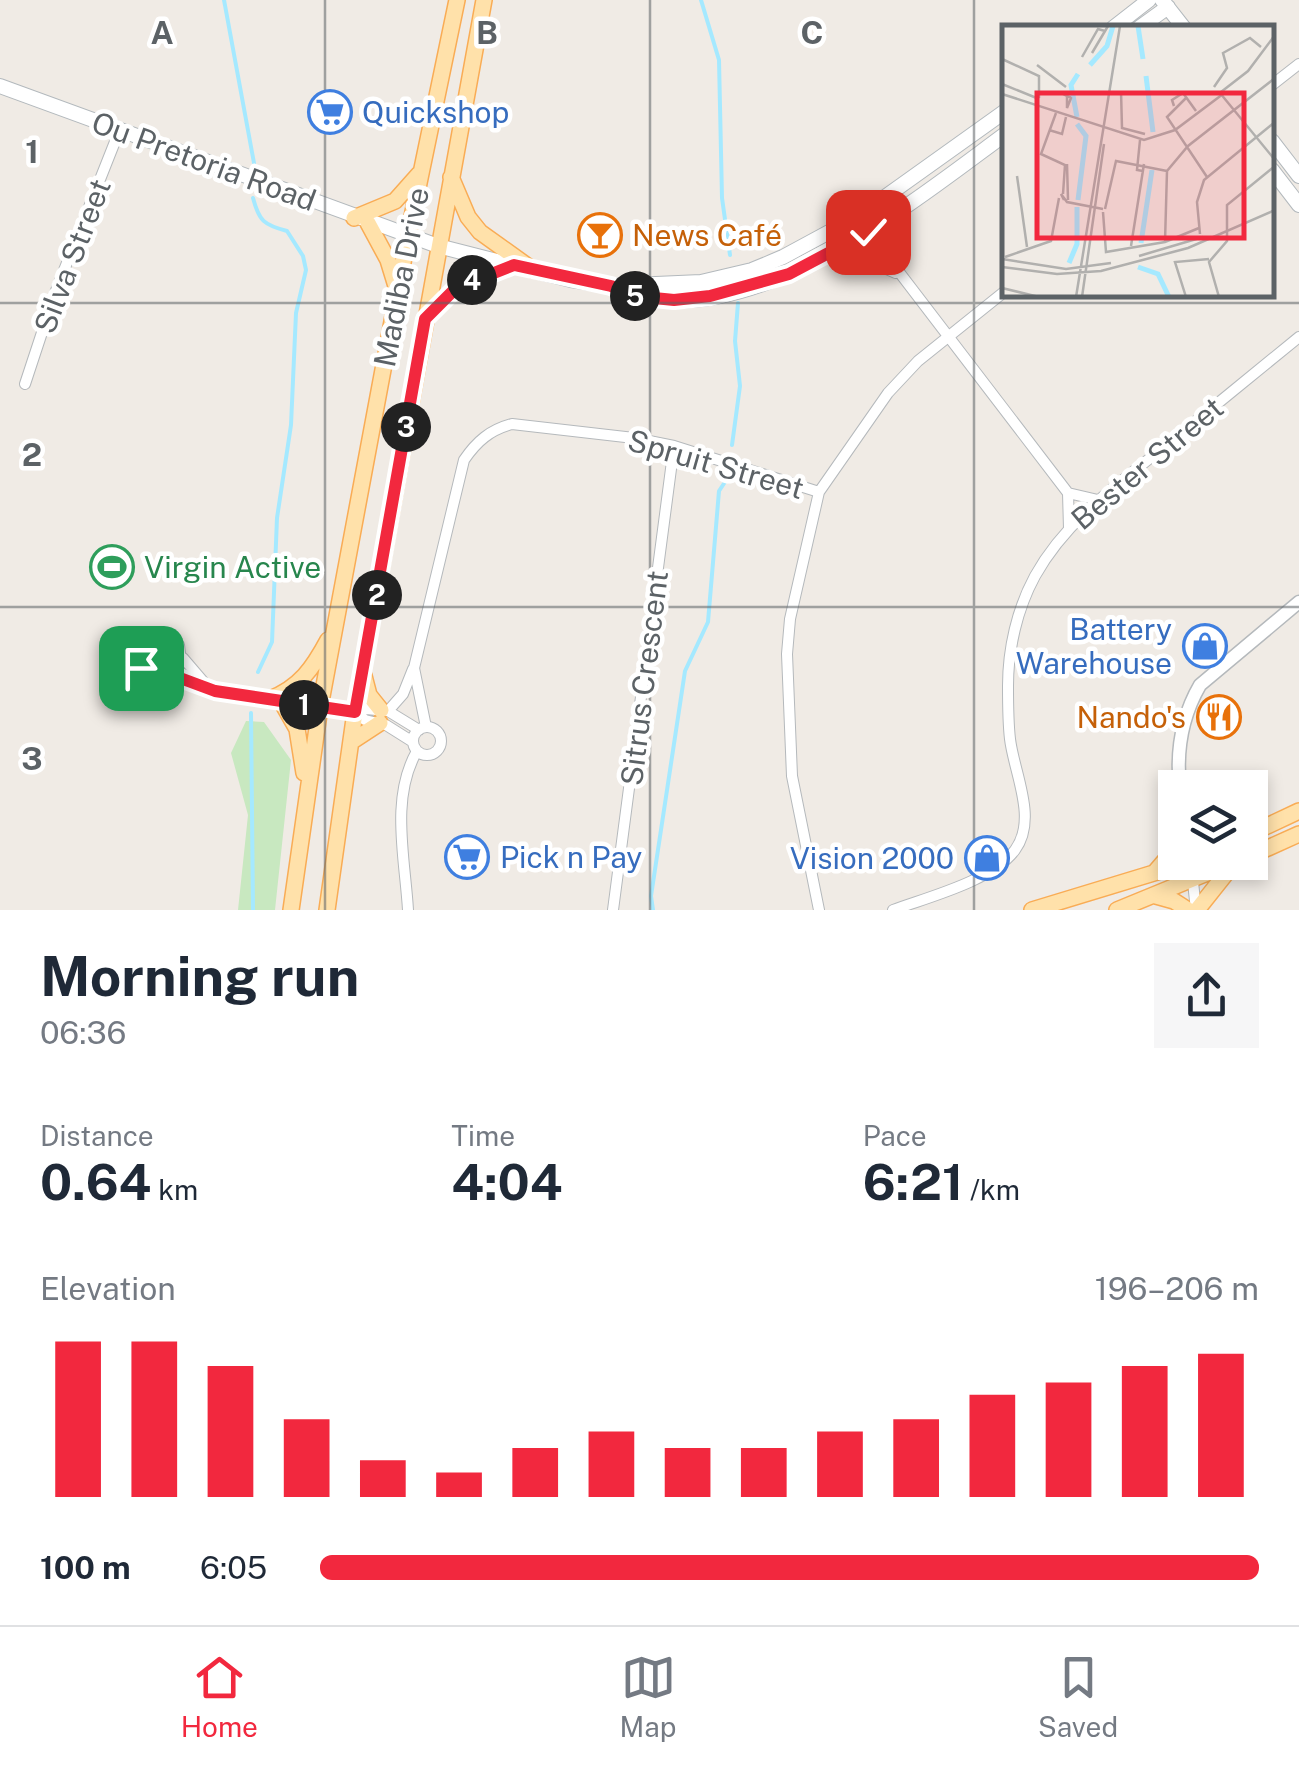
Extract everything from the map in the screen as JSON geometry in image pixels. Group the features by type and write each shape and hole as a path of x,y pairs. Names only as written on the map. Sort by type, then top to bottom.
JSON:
{"main road":[{"name":"Madiba Drive","path":"291,910 320,707 408,236 457,0"},
{"name":"Madiba Drive","path":"327,910 355,712 484,0"},
{"path":"1116,25 1146,2 1157,22"},
{"path":"1157,22 1169,2 1182,25"},
{"name":"Ou Pretoria Road","path":"0,86 438,246 611,286"},
{"path":"611,286 719,279 783,257 856,217 1002,113"},
{"path":"611,286 651,299 724,294 789,274 868,232 1002,136"},
{"path":"1274,143 1299,176"},
{"path":"398,290 388,260 361,220 395,201 422,171"},
{"path":"1274,173 1299,205"},
{"path":"451,177 468,218 480,232 533,270"},
{"path":"836,251 862,256 896,271"},
{"path":"425,319 456,288 514,265"},
{"path":"306,797 297,729 275,700 305,678 336,627"},
{"path":"352,742 383,715 369,695 363,672"},
{"path":"1268,826 1299,812"},
{"path":"1268,848 1299,834"},
{"path":"1153,874 1158,868"},
{"path":"1032,910 1158,872"},
{"path":"1117,910 1197,880"},
{"path":"1196,910 1220,880"},
{"path":"1155,896 1188,910"}],"street":[{"path":"1274,83 1299,64"},
{"name":"Silva Street","path":"25,384 55,293 120,130"},
{"path":"856,217 1068,492 1069,528"},
{"path":"822,908 792,776 788,654 790,619 819,492 888,393 948,335 1002,294"},
{"name":"Bester Street","path":"893,910 960,886 1008,858 1018,847 1025,827 1010,742 1008,683 1012,643 1021,606 1051,548 1098,500 1299,337"},
{"name":"Spruit Street","path":"414,668 464,460 474,445 495,429 512,424 634,438 674,446 819,492"},
{"name":"Sitrus Crescent","path":"613,910 674,446"},
{"path":"1068,492 1098,500"},
{"path":"1180,770 1180,738 1190,702 1200,685 1299,602"},
{"path":"172,675 182,657 180,645 167,635 150,636 141,645 138,657 144,672 159,678 172,675 211,690 355,712 365,720 383,715 423,724 438,732 441,745 431,755 415,747 383,715"},
{"path":"182,657 211,690"},
{"path":"383,715 403,694 414,668"},
{"path":"408,910 401,798 404,777 423,724 414,668"},
{"path":"1193,882 1196,910"}],"green space":[{"path":"246,721 264,722 291,760 275,910 238,910 248,815 231,753"}],"waterway":[{"path":"224,0 254,163"},
{"path":"701,0 719,60 722,198 730,255"},
{"path":"253,198 264,221 287,231 303,256 306,270 296,313 291,425 277,518 272,642 258,672"},
{"path":"732,445 740,386 735,341 738,303"},
{"path":"653,910 651,896 685,671 708,622 719,491 725,482"},
{"path":"251,713 253,910"}],"place":[{"name":"Quickshop","path":"330,112"},
{"name":"News Café","path":"600,235"},
{"name":"Virgin Active","path":"112,567"},
{"name":"Battery Warehouse","path":"1205,646"},
{"name":"Nando's","path":"1219,717"},
{"name":"Pick n Pay","path":"467,857"},
{"name":"Vision 2000","path":"987,858"}],"route":[{"path":"141,668 153,677 172,675 215,691 355,712 425,319 456,288 514,265 651,299 724,294 789,274 868,232"}]}
